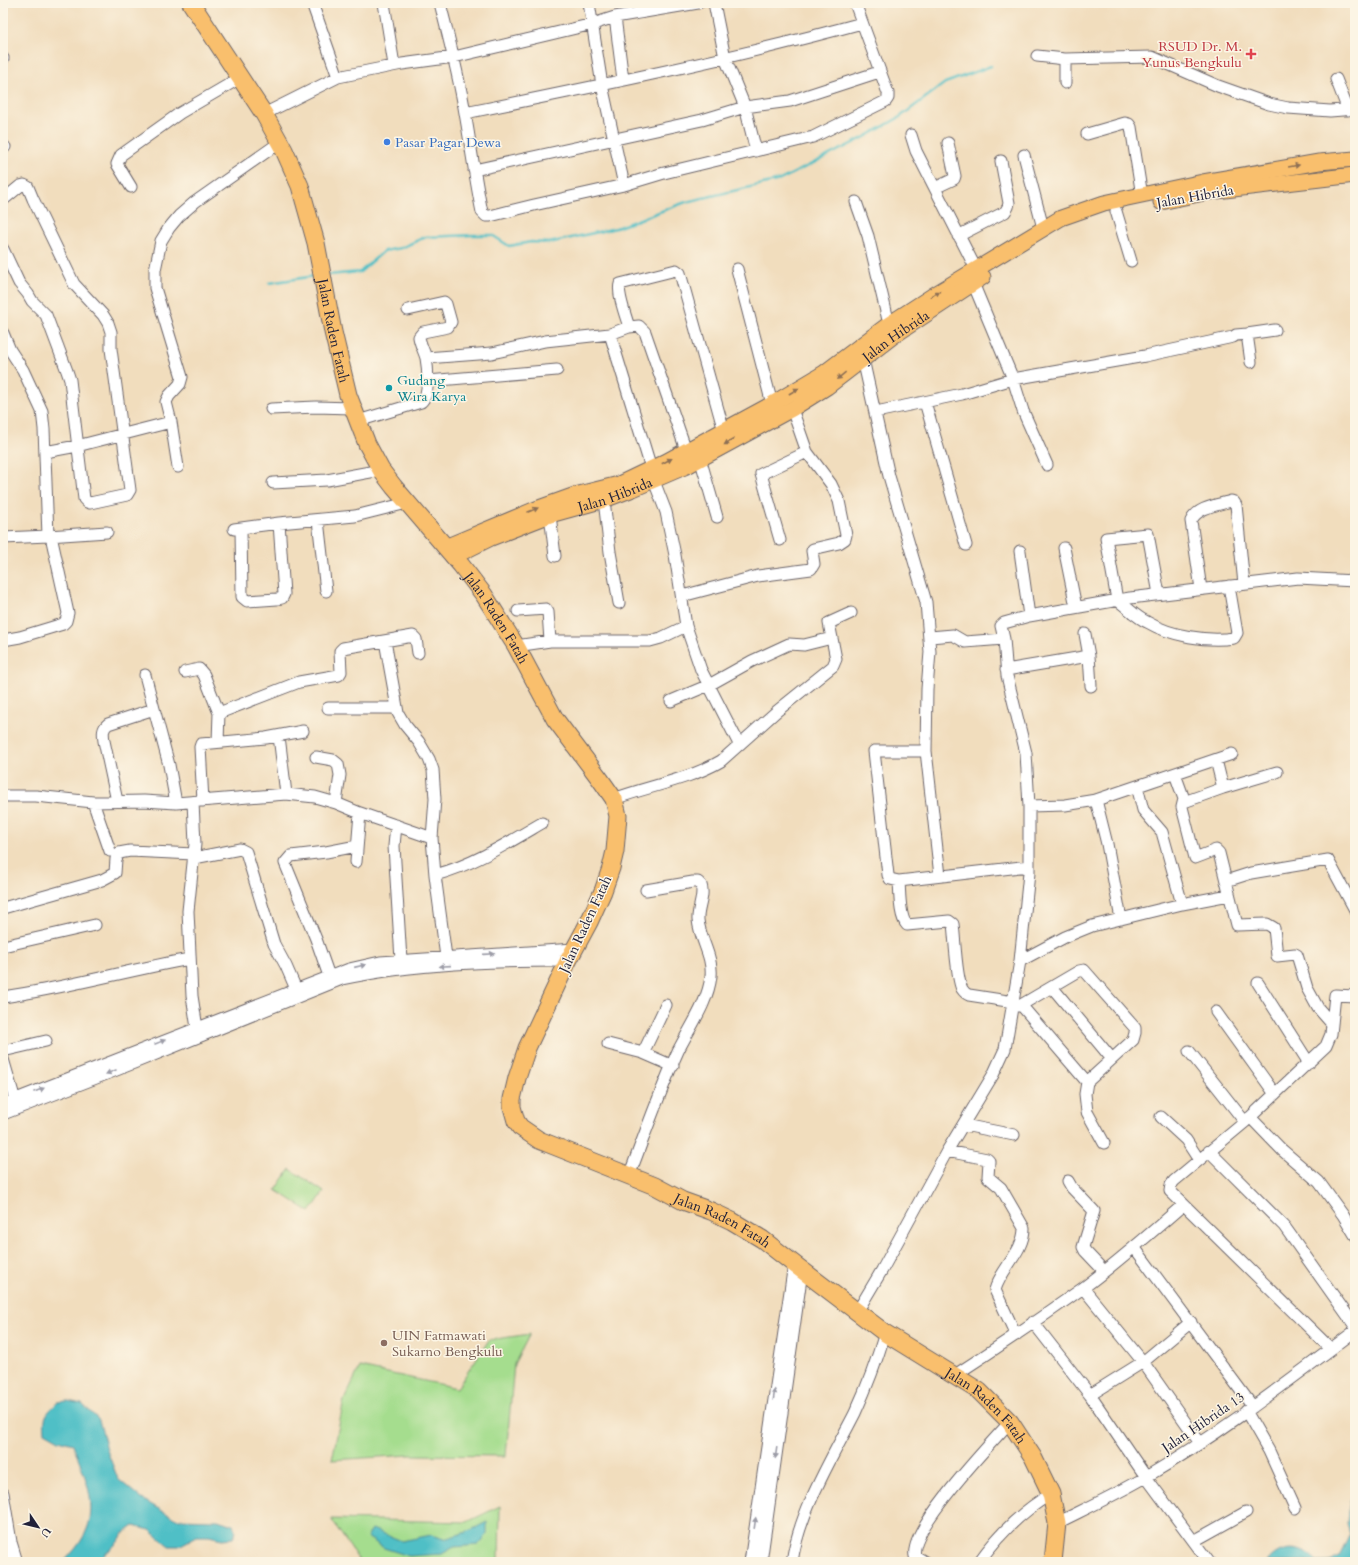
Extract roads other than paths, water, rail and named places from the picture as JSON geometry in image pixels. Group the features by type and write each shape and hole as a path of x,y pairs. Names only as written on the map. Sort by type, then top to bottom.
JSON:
{"highway":[{"name":"Jalan Raden Fatah","path":"192,3 264,114 293,168 311,222 333,332 355,415 367,444 382,470 407,503 484,596 516,646 555,719 614,799 618,816 616,844 611,868 589,922 571,955 527,1048 514,1087 512,1108 520,1127 539,1140 655,1186 683,1201 711,1211 732,1221 762,1238 798,1268 885,1333 979,1391 1010,1422 1031,1453 1051,1494 1057,1523 1052,1562"}],"main road":[{"path":"1256,180 1319,162 1355,159"},
{"name":"Jalan Hibrida","path":"449,552 492,538 550,515 604,500 653,474 700,458 792,409 827,387 957,287 1036,242 1068,226 1102,214 1206,187 1256,180 1355,175"},
{"path":"975,276 1043,228 1061,218 1104,203 1206,187"},
{"path":"449,552 536,509 575,496 653,474 666,462 686,450 724,431 824,373 890,324 957,287"}],"street":[{"path":"312,3 338,77"},
{"path":"384,3 394,65"},
{"path":"440,3 454,57 482,212 486,216 624,185 664,173 813,137 886,101 888,94 855,3"},
{"path":"589,3 602,85 624,185"},
{"path":"264,114 338,77 394,65 454,57 593,24 615,17 698,3"},
{"path":"714,3 725,58 745,107 756,151"},
{"path":"615,17 623,80"},
{"path":"465,113 725,58 791,43 862,23"},
{"path":"1037,56 1065,59 1152,57 1218,86 1269,104 1288,108 1330,110 1352,109 1336,79"},
{"path":"1065,59 1065,83"},
{"path":"474,170 614,138 702,120 745,107 790,101 879,72"},
{"path":"131,187 116,164 121,155 180,113 240,78"},
{"path":"1087,134 1118,124 1128,124 1131,127 1142,196"},
{"path":"911,135 916,151 958,236 975,276 1013,379 1023,411 1046,465"},
{"path":"178,467 171,422 166,402 167,398 180,384 182,377 155,288 155,270 161,241 168,228 195,202 279,143"},
{"path":"935,188 954,179 955,176 948,143"},
{"path":"1024,155 1043,228"},
{"path":"958,236 1005,212 1008,207 1009,203 1001,161"},
{"path":"3,249 19,283 32,301 46,315 70,380 77,446 85,500 90,503 128,494 130,490 121,434 111,349 111,332 108,323 103,314 74,284 28,187 22,185 5,194"},
{"path":"856,202 868,236 890,324"},
{"path":"1116,211 1131,261"},
{"path":"737,269 772,404"},
{"path":"629,327 620,294 620,284 678,270 724,431"},
{"path":"271,409 316,407 355,415 421,402 426,396 428,381 426,358 419,337 424,332 450,325 451,322 446,304 442,302 408,310"},
{"path":"426,358 492,353 545,341 610,334 629,327 639,326 645,332 686,450"},
{"path":"876,412 962,394 1013,379 1174,350 1233,337 1236,335 1275,330"},
{"path":"3,334 10,350 23,370 39,405 44,429 50,536 68,613 66,621 62,624 20,637 3,640"},
{"path":"610,334 666,512 676,561 686,626 701,670 739,744"},
{"path":"1247,334 1251,362"},
{"path":"863,359 889,476 926,602 930,637 926,751 940,876"},
{"path":"428,381 557,370"},
{"path":"925,402 966,545"},
{"path":"682,596 758,576 810,569 814,564 813,549 844,540 846,535 839,501 831,484 807,452 792,409"},
{"path":"45,452 77,446 171,422"},
{"path":"780,540 761,474 807,452"},
{"path":"700,458 717,517"},
{"path":"272,483 327,480 382,470"},
{"path":"604,500 610,552 619,603"},
{"path":"1201,589 1191,521 1192,517 1199,512 1231,501 1236,505 1244,584"},
{"path":"279,523 284,594 282,598 277,599 247,601 242,597 237,528 279,523 355,516 407,503"},
{"path":"550,515 555,556"},
{"path":"318,520 326,591"},
{"path":"3,538 107,532"},
{"path":"1159,594 1148,534 1106,538 1117,600 1146,622 1176,635 1222,640 1234,638 1237,633 1229,586"},
{"path":"1064,548 1076,608"},
{"path":"1020,551 1029,616"},
{"path":"856,1312 886,1263 947,1151 964,1125 1000,1062 1005,1049 1016,1005 1029,866 1029,806 1026,753 1006,670 1004,639 1001,626 1004,622 1029,616 1159,594 1298,578 1355,581"},
{"path":"518,611 546,609 548,612 550,641"},
{"path":"614,799 711,767 720,761 812,681 833,666 836,659 829,624 830,622 851,613"},
{"path":"516,646 550,641 650,641 661,638 686,626"},
{"path":"1085,634 1089,656 1091,686"},
{"path":"219,713 299,682 339,675 340,651 342,649 414,636 416,639 418,653"},
{"path":"930,637 953,636 965,642 1004,639"},
{"path":"671,701 709,685 752,661 789,644 804,645 832,638"},
{"path":"385,641 396,708 405,726 419,742 429,759 433,770 434,799 432,838 435,874 446,957"},
{"path":"1006,670 1089,656"},
{"path":"185,672 196,669 202,671 219,713 218,742"},
{"path":"144,675 169,765 176,803"},
{"path":"328,708 396,708"},
{"path":"117,801 103,734 105,727 108,724 154,709"},
{"path":"197,1028 192,996 188,911 198,802 200,747 203,743 279,736 303,731"},
{"path":"279,736 286,794"},
{"path":"926,751 874,751 888,875 890,879 899,881 1029,866"},
{"path":"1029,806 1065,805 1096,800 1232,754"},
{"path":"316,757 333,760 338,764 340,775 336,803"},
{"path":"1216,760 1223,788"},
{"path":"1184,802 1223,788 1278,772"},
{"path":"1175,774 1184,799 1182,807 1196,858 1216,850 1219,852 1237,925 1271,925 1274,928 1277,956 1297,955 1307,988 1318,1008 1332,1024"},
{"path":"1137,786 1143,810 1162,832 1182,904"},
{"path":"3,796 36,796 93,802 117,801 176,803 286,794 315,797 336,803 432,838"},
{"path":"1096,800 1107,844 1121,919"},
{"path":"93,802 110,851"},
{"path":"356,862 360,813"},
{"path":"435,874 450,870 495,850 542,823"},
{"path":"396,825 394,846 399,963"},
{"path":"329,976 316,939 285,863 291,856 326,852 357,846"},
{"path":"3,908 102,880 115,873 116,859 119,853 130,851 194,856 240,849 246,852 274,944 296,989"},
{"path":"1226,881 1251,873 1328,860 1355,910"},
{"path":"899,881 902,909 904,920 907,925 949,921 953,924 959,972 964,992 970,995 1016,1005 1087,1082"},
{"path":"629,1176 672,1066 708,993 711,977 709,954 699,930 698,923 702,888 701,885 698,882 693,882 646,890"},
{"path":"1020,961 1080,930 1182,904 1229,895"},
{"path":"3,946 95,925"},
{"path":"3,1114 17,1104 220,1024 342,979 368,974 399,963 446,957 571,955"},
{"path":"84,1078 197,1028 220,1024 296,989 348,969 380,962 510,961 571,955"},
{"path":"3,997 45,990 135,969 190,959"},
{"path":"1016,1005 1052,987 1079,971 1084,970 1134,1028 1135,1033 1133,1040 1087,1082 1085,1094 1087,1112 1104,1143"},
{"path":"1258,983 1309,1063"},
{"path":"1052,987 1112,1059"},
{"path":"1331,1349 1170,1191 1171,1185 1248,1119 1326,1046 1331,1034 1335,995 1355,996"},
{"path":"643,1053 666,1005"},
{"path":"1216,1012 1275,1094"},
{"path":"3,1051 46,1041"},
{"path":"608,1044 643,1053 672,1066"},
{"path":"1189,1051 1248,1119 1319,1182 1343,1215 1355,1235"},
{"path":"3,1059 17,1104"},
{"path":"3,1104 17,1104"},
{"path":"1161,1117 1186,1140 1199,1160"},
{"path":"964,1125 1014,1136"},
{"path":"947,1151 987,1159 989,1161 988,1177 1001,1188 1024,1228 1024,1235 1021,1245 995,1290 1016,1335"},
{"path":"1208,1152 1284,1226 1355,1326"},
{"path":"1068,1181 1072,1188 1094,1211 1083,1247 1104,1271"},
{"path":"955,1375 1084,1288 1183,1205"},
{"path":"1134,1247 1191,1322 1250,1409 1295,1508"},
{"path":"750,1562 798,1268"},
{"path":"1084,1288 1143,1362 1200,1443"},
{"path":"761,1562 791,1316"},
{"path":"1033,1322 1090,1396 1146,1477 1210,1562"},
{"path":"1090,1396 1143,1362 1191,1322"},
{"name":"Jalan Hibrida 13","path":"1057,1523 1146,1477 1200,1443 1250,1409 1355,1330"},
{"path":"792,1562 795,1541 799,1529 822,1478 860,1402 877,1360 885,1333"},
{"path":"925,1562 915,1556 914,1552 919,1538 926,1526 948,1491 1010,1422"},
{"path":"3,1493 11,1542 16,1562"},
{"path":"979,1562 1005,1530 1028,1509 1051,1494"},
{"path":"1194,1541 1246,1512"},
{"path":"3,1546 6,1562"}],"water":[{"path":"68,1401 82,1404 99,1420 108,1453 118,1479 142,1499 176,1519 218,1520 233,1525 236,1532 233,1538 222,1539 209,1536 197,1536 179,1546 169,1546 150,1530 134,1526 123,1534 118,1542 97,1562 63,1562 77,1547 85,1533 90,1520 91,1506 85,1477 73,1444 59,1440 45,1432 45,1418 49,1412 58,1402"},
{"path":"1355,1497 1355,1562 1267,1562 1279,1552 1292,1549 1305,1552 1317,1561 1331,1561 1341,1555 1350,1536 1347,1523 1348,1509 1351,1498"},
{"path":"487,1522 487,1535 478,1545 454,1547 442,1554 409,1556 384,1548 367,1537 372,1529 402,1541 431,1535 444,1539 467,1532"}],"waterway":[{"path":"328,275 360,272 384,251 401,248 425,237 492,235 509,246 531,242 549,243 616,228 686,202 780,180 865,137 900,117 945,83 991,66"},
{"path":"269,283 315,276"}],"place":[{"name":"RSUD Dr. M. Yunus Bengkulu","path":"1251,54"},
{"name":"Pasar Pagar Dewa","path":"387,142"},
{"name":"Gudang Wira Karya","path":"389,388"},
{"name":"UIN Fatmawati Sukarno Bengkulu","path":"384,1343"}]}
